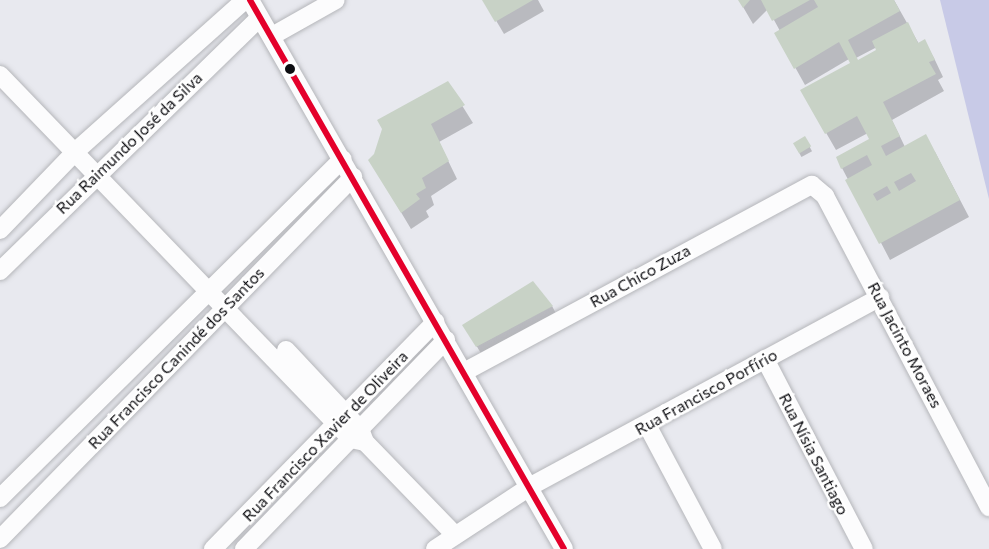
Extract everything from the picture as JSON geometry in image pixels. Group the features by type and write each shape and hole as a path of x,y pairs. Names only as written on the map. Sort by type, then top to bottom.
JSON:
{"street":[{"name":"Rua Raimundo José da Silva","path":"0,230 76,151 244,0"},
{"path":"250,0 531,486 564,549"},
{"path":"272,36 336,0"},
{"name":"Rua Raimundo José da Silva","path":"0,271 96,174 260,17"},
{"path":"0,75 96,174 230,303 454,534"},
{"name":"Rua Francisco Canindé dos Santos","path":"4,494 210,286 342,159"},
{"name":"Rua Francisco Canindé dos Santos","path":"0,538 352,177"},
{"name":"Rua Chico Zuza","path":"464,372 804,186 817,187"},
{"name":"Rua Jacinto Moraes","path":"817,187 880,297 989,507"},
{"name":"Rua Francisco Porfírio","path":"435,549 454,534 531,486 880,297"},
{"name":"Rua Francisco Xavier de Oliveira","path":"213,549 343,419 435,322"},
{"name":"Rua Francisco Xavier de Oliveira","path":"244,549 358,437 446,340"},
{"name":"Rua Nísia Santiago","path":"765,359 864,549"},
{"path":"647,425 713,549"},
{"path":"4,494 28,509"}],"shaded area":[{"path":"940,0 989,0 989,199"}],"building":[{"path":"482,0 533,0 495,22"},
{"path":"738,0 750,0 743,8"},
{"path":"761,0 810,0 772,21"},
{"path":"814,0 894,0 900,11 848,40 858,60 876,50 872,41 908,22 918,43 925,39 935,60 929,62 936,74 883,102 900,136 881,146 886,156 926,134 960,200 879,244 845,180 872,165 867,155 841,169 836,157 869,139 857,116 825,134 800,90 850,63 839,42 794,69 774,33 818,7","holes":["911,173 916,181 899,191 894,182","887,186 891,193 877,201 873,194"]},
{"path":"448,81 465,105 431,124 449,161 422,178 426,188 416,194 420,199 401,213 368,160 374,154 382,129 377,120"},
{"path":"805,136 811,146 799,153 793,143"},
{"path":"533,281 553,306 476,347 462,325"}],"transit line":[{"path":"250,0 564,549"}]}
